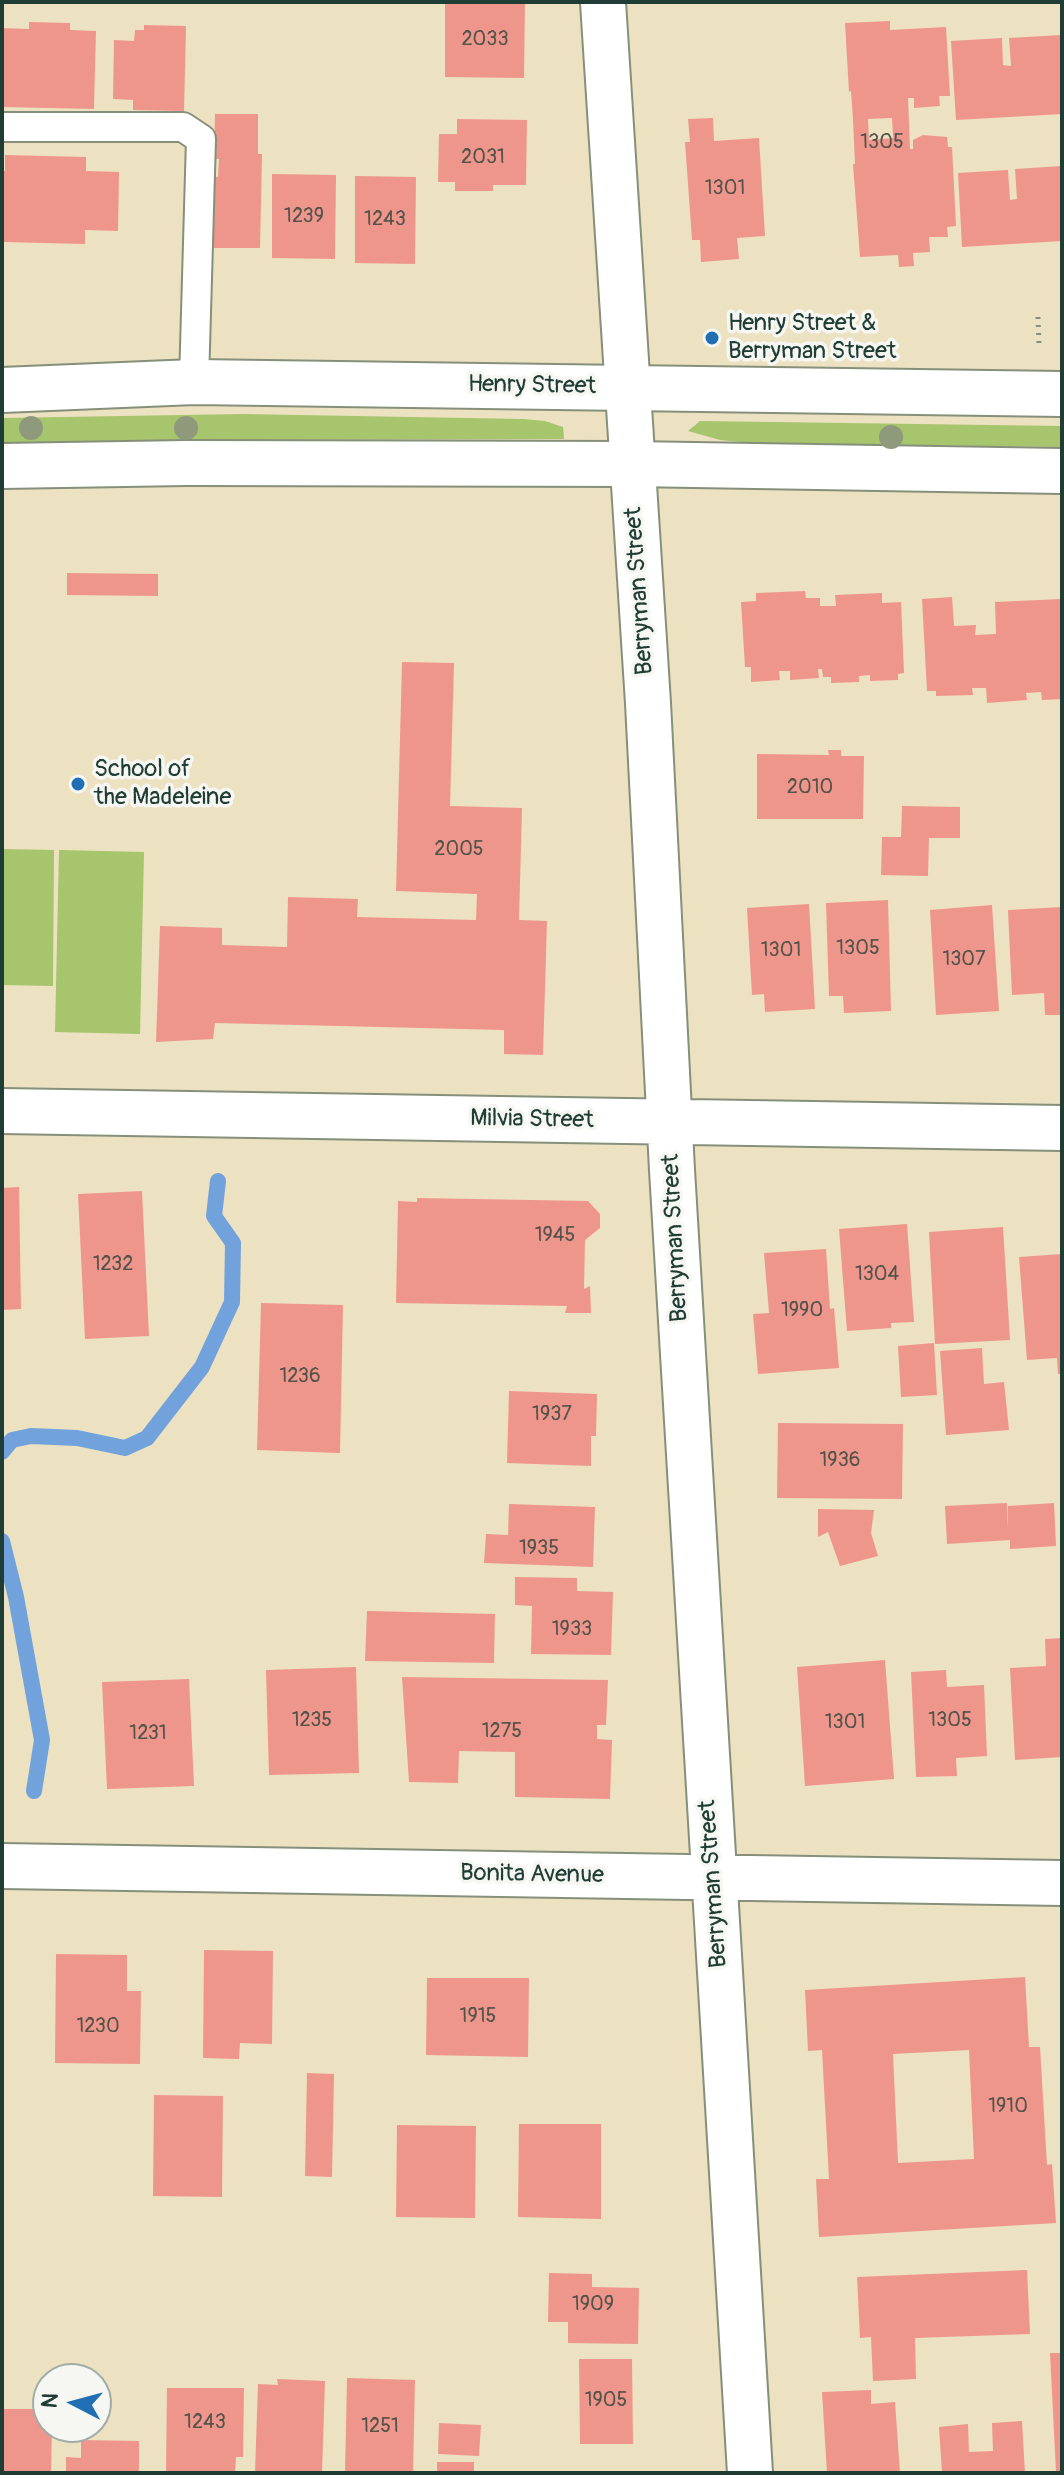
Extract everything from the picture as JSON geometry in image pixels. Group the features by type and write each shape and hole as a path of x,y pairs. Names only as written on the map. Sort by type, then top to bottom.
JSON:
{"street":[{"name":"Berryman Street","path":"603,2 648,703 669,1122 750,2473"},
{"name":"Henry Street","path":"2,390 194,382 1062,394"},
{"path":"2,466 186,463 632,464 1062,471"},
{"name":"Milvia Street","path":"2,1111 1062,1128"},
{"name":"Bonita Avenue","path":"2,1866 1062,1883"}],"lane":[{"path":"2,127 183,127 201,139 194,382"}],"green space":[{"path":"242,414 523,419 563,427 564,439 2,444 2,418"},
{"path":"700,421 1062,426 1062,447 749,443 720,440 688,431"},
{"path":"2,849 54,850 53,986 2,985"},
{"path":"59,850 144,852 140,1034 55,1032"}],"building":[{"path":"445,2 525,2 524,78 445,77"},
{"path":"890,21 890,30 946,27 950,96 939,96 940,106 914,108 914,98 908,98 910,149 913,149 913,140 923,135 947,137 948,147 952,147 956,226 947,227 948,237 929,237 930,252 913,253 914,266 899,267 898,255 860,257 845,23","holes":["892,118 893,138 869,140 868,119"]},
{"path":"29,22 70,23 70,30 96,31 94,109 2,107 2,28 29,29"},
{"path":"144,25 186,26 184,111 133,110 133,100 113,99 114,40 134,41 135,30 144,30"},
{"path":"1061,35 1062,114 956,120 951,41 1002,38 1003,65 1011,66 1009,38"},
{"path":"215,114 258,114 258,154 262,154 260,248 213,248 214,177 218,177 219,159 214,159"},
{"path":"713,118 714,141 759,138 765,236 737,238 739,259 701,262 700,240 692,240 685,142 690,142 688,119"},
{"path":"457,119 527,120 526,185 493,185 493,191 455,191 455,182 438,182 439,134 457,134"},
{"path":"5,155 86,157 86,171 119,172 118,231 85,230 85,244 3,242 2,171 5,171"},
{"path":"1062,166 1062,241 962,247 958,173 1008,170 1010,200 1017,199 1015,169"},
{"path":"272,174 336,175 335,259 272,258"},
{"path":"355,176 416,177 415,264 355,263"},
{"path":"67,573 158,574 158,596 67,595"},
{"path":"805,591 806,598 820,598 820,606 836,606 835,595 882,593 882,603 901,602 904,673 898,674 898,680 870,681 870,675 859,676 859,682 831,683 831,677 823,677 822,669 818,669 819,678 790,680 790,671 779,671 780,680 751,682 751,667 745,667 741,602 756,601 756,593"},
{"path":"952,597 954,626 976,625 975,635 996,634 995,602 1061,599 1062,699 1042,700 1041,692 1026,693 1027,700 987,703 986,688 972,688 973,695 936,696 936,691 927,691 922,599"},
{"path":"402,662 454,663 450,806 522,808 519,920 547,921 543,1055 504,1054 504,1030 215,1023 213,1039 156,1042 160,926 222,928 222,945 287,947 288,897 358,899 357,917 476,920 477,894 396,891"},
{"path":"828,750 841,750 841,756 864,756 863,819 757,819 757,754 829,755"},
{"path":"902,806 960,807 960,838 929,838 928,876 881,875 882,837 901,837"},
{"path":"888,900 891,1011 844,1013 843,996 829,996 826,903"},
{"path":"809,904 815,1009 765,1012 764,994 752,995 747,908"},
{"path":"992,905 999,1011 936,1015 930,910"},
{"path":"1062,907 1062,1015 1045,1015 1044,993 1012,995 1008,910"},
{"path":"19,1187 21,1309 2,1310 2,1188"},
{"path":"142,1191 149,1336 85,1339 78,1194"},
{"path":"417,1198 588,1201 600,1214 600,1228 585,1240 584,1289 590,1286 591,1313 565,1313 567,1306 396,1303 398,1201 417,1202"},
{"path":"907,1224 914,1322 891,1323 891,1328 847,1331 839,1229"},
{"path":"1003,1227 1010,1340 935,1344 929,1232"},
{"path":"826,1249 830,1309 834,1308 839,1368 758,1374 753,1314 769,1313 764,1253"},
{"path":"1062,1254 1062,1374 1058,1374 1057,1358 1027,1360 1019,1257"},
{"path":"261,1303 343,1305 340,1453 257,1450"},
{"path":"934,1343 937,1395 901,1397 898,1346"},
{"path":"982,1348 984,1384 1004,1382 1009,1430 946,1435 940,1351"},
{"path":"509,1391 597,1394 596,1436 591,1436 591,1466 507,1463"},
{"path":"778,1423 903,1424 902,1499 777,1498"},
{"path":"1007,1503 1008,1530 1008,1506 1054,1503 1056,1546 1010,1549 1010,1540 947,1544 945,1506"},
{"path":"509,1504 595,1507 593,1567 484,1563 486,1534 508,1535"},
{"path":"818,1509 874,1510 871,1533 878,1556 840,1566 828,1532 818,1537"},
{"path":"515,1577 577,1578 577,1591 613,1592 611,1655 531,1654 532,1606 515,1605"},
{"path":"367,1611 495,1614 494,1663 365,1661"},
{"path":"1062,1638 1062,1757 1015,1760 1010,1668 1046,1666 1045,1639"},
{"path":"885,1660 894,1779 805,1786 797,1667"},
{"path":"356,1667 359,1773 269,1775 266,1670"},
{"path":"946,1670 947,1687 984,1685 987,1756 956,1758 957,1776 916,1777 911,1672"},
{"path":"402,1677 608,1680 606,1725 597,1725 597,1739 612,1740 610,1799 515,1797 515,1752 459,1751 458,1783 409,1782"},
{"path":"189,1679 194,1786 107,1789 102,1682"},
{"path":"204,1950 273,1951 272,2044 240,2043 239,2059 203,2058"},
{"path":"56,1954 127,1955 127,1991 141,1991 140,2064 55,2063"},
{"path":"1025,1977 1029,2047 1040,2047 1047,2165 1052,2164 1056,2223 819,2237 816,2179 829,2179 822,2050 808,2051 805,1990","holes":["969,2050 974,2159 898,2163 893,2054"]},
{"path":"427,1978 529,1978 528,2057 426,2055"},
{"path":"307,2073 334,2074 332,2177 305,2176"},
{"path":"154,2095 223,2096 222,2197 153,2196"},
{"path":"519,2124 601,2124 601,2219 518,2217"},
{"path":"397,2125 476,2126 475,2218 396,2217"},
{"path":"1027,2270 1030,2334 915,2338 916,2379 873,2381 871,2337 860,2338 857,2277"},
{"path":"549,2273 592,2274 592,2287 639,2288 638,2344 568,2343 568,2322 548,2322"},
{"path":"1050,2353 1062,2353 1062,2473 1056,2473"},
{"path":"579,2359 632,2359 633,2444 580,2444"},
{"path":"347,2378 415,2380 413,2473 345,2473"},
{"path":"277,2379 325,2381 322,2473 255,2473 258,2384 278,2385"},
{"path":"167,2388 244,2388 243,2457 236,2457 235,2473 166,2473"},
{"path":"871,2390 871,2404 895,2402 900,2473 827,2473 822,2392"},
{"path":"2,2409 32,2409 32,2443 52,2443 51,2473 2,2473"},
{"path":"1022,2421 1025,2473 942,2473 939,2427 968,2424 969,2452 993,2451 992,2423"},
{"path":"439,2423 481,2425 479,2456 438,2454"},
{"path":"139,2441 139,2473 66,2473 66,2457 81,2458 81,2443"},
{"path":"437,2462 474,2462 474,2473 437,2473"}],"waterway":[{"path":"2,1452 12,1440 31,1436 77,1438 125,1448 147,1438 202,1367 232,1302 233,1243 214,1216 218,1181"},
{"path":"2,1541 16,1597 42,1740 34,1791"}],"place":[{"name":"Henry Street & Berryman Street","path":"712,338"},
{"name":"School of the Madeleine","path":"78,784"}]}
